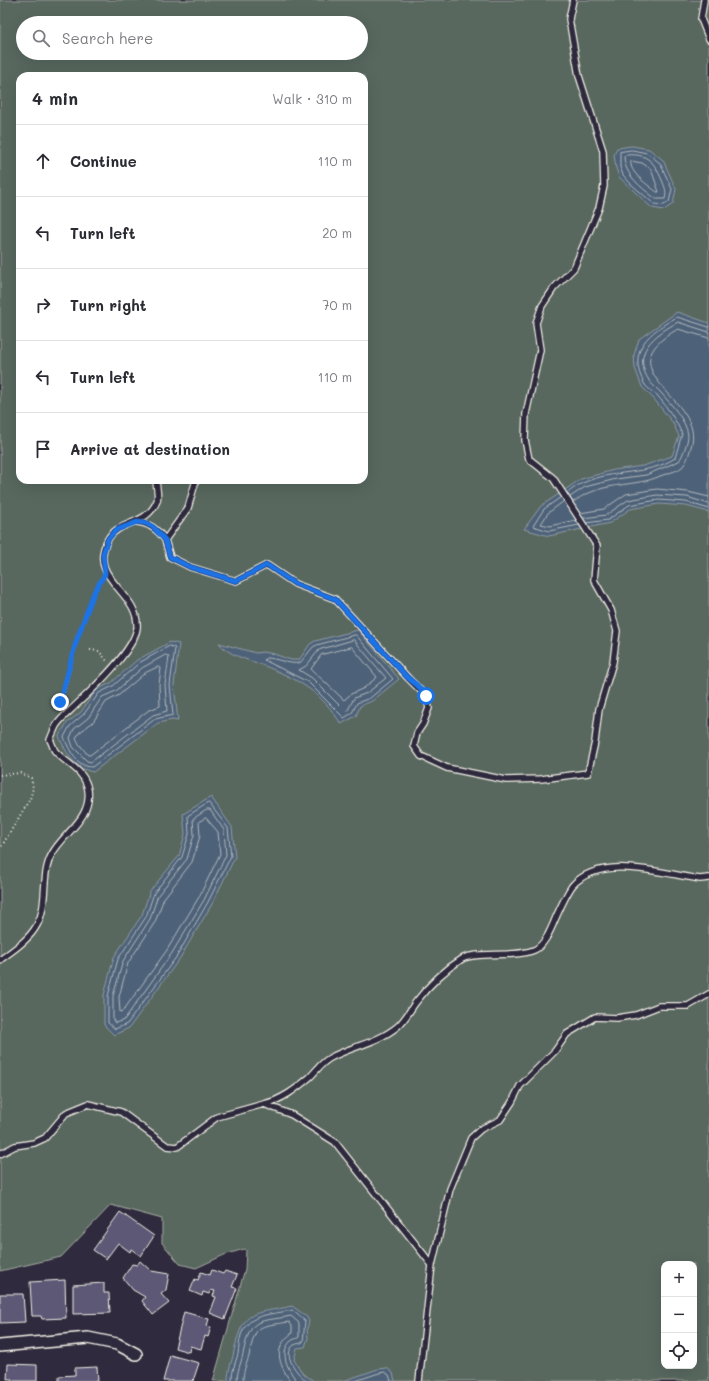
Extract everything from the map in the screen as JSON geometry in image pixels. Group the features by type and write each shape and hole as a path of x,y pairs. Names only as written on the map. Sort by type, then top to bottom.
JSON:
{"street":[{"path":"0,1346 88,1338 117,1344 136,1354"}],"lane":[{"path":"137,522 145,523 153,527 165,540 170,557 190,567 236,581 267,565 295,584 335,599 426,696 430,708 417,733 414,746 421,756 447,768 506,780 541,779 588,773 595,742 599,709 613,662 617,631 611,610 594,580 597,546 553,478 529,459 525,440 526,414 540,350 536,323 542,306 554,288 574,268 599,208 604,186 603,151 577,69 570,19 573,0"},
{"path":"704,0 701,19 709,39"},
{"path":"0,960 26,940 38,924 47,866 52,853 84,815 88,801 88,789 83,776 54,750 50,740 56,725 114,666 127,649 137,629 136,613 126,597 105,574 103,554 108,539 116,530 137,522 148,515 157,500 156,484"},
{"path":"165,540 188,508 195,484"},
{"path":"0,1154 15,1146 34,1143 45,1138 66,1113 88,1104 121,1112 167,1146 177,1147 217,1117 276,1101 290,1093 311,1076 319,1066 330,1058 386,1035 399,1025 424,992 441,975 464,958 512,955 535,950 547,937 561,905 572,886 583,878 606,868 627,867 700,879 709,878"},
{"path":"419,1381 432,1265 450,1189 471,1138 481,1129 500,1120 512,1102 520,1086 555,1051 567,1034 595,1017 618,1018 636,1014 659,1006 688,1006 709,994"},
{"path":"264,1104 292,1115 335,1142 432,1265"}],"path":[{"path":"56,725 60,702 76,642 94,592 105,574"},
{"path":"90,650 99,650 114,666"},
{"path":"0,776 20,774 31,778 33,788 30,799 0,849"}],"green space":[{"path":"0,0 709,0 709,1381 213,1381 245,1269 246,1250 244,1249 224,1255 196,1268 180,1264 162,1243 162,1219 111,1205 61,1257 0,1271"}],"water":[{"path":"632,146 649,149 663,160 676,189 673,204 664,210 652,208 619,177 614,155 617,148"},
{"path":"677,312 709,323 709,512 686,506 659,504 630,509 610,523 549,536 524,529 541,506 581,479 614,470 643,466 672,456 679,436 673,423 654,399 642,387 635,368 634,355 639,339"},
{"path":"358,630 399,679 372,701 360,706 356,716 341,724 325,703 307,687 286,675 233,654 219,643 256,653 263,652 291,660 299,660 310,644 315,641"},
{"path":"170,642 179,644 174,685 178,721 172,720 158,723 93,772 81,767 68,754 59,736 67,723 81,712 96,690 111,683 137,660"},
{"path":"211,797 232,827 235,857 212,904 180,958 129,1028 114,1035 104,1025 104,995 114,957 142,915 150,891 179,856 185,834 183,814"},
{"path":"292,1306 306,1316 309,1321 307,1329 308,1338 305,1347 297,1348 294,1360 303,1374 314,1381 228,1381 229,1369 238,1337 242,1326 247,1319 260,1312"},
{"path":"387,1368 393,1373 395,1381 343,1381 378,1369"}],"building":[{"path":"120,1212 154,1236 141,1256 131,1249 130,1252 118,1243 106,1259 93,1250"},
{"path":"140,1261 151,1271 169,1274 166,1290 161,1294 169,1303 153,1315 142,1301 145,1297 133,1290 123,1278 132,1264 137,1265"},
{"path":"212,1270 223,1274 225,1271 237,1275 232,1287 237,1288 225,1319 210,1313 216,1297 213,1296 215,1291 211,1290 209,1294 203,1292 202,1296 190,1291 195,1279 198,1280 201,1272 210,1275"},
{"path":"65,1280 66,1318 42,1319 41,1316 32,1316 30,1282"},
{"path":"104,1283 104,1293 109,1293 110,1313 73,1314 73,1285"},
{"path":"0,1294 23,1294 25,1322 0,1323"},
{"path":"184,1312 209,1319 207,1326 211,1327 208,1337 205,1336 201,1349 190,1346 189,1352 175,1348"},
{"path":"170,1355 199,1363 193,1381 163,1381"},
{"path":"8,1364 37,1365 37,1381 12,1381 13,1379 7,1379"},
{"path":"97,1367 98,1381 59,1381 59,1376 75,1375 75,1368"}],"route":[{"path":"60,702 76,642 83,626 87,610 94,592 105,574 103,554 108,539 116,530 137,522 145,523 153,527 165,540 170,557 190,567 236,581 267,565 295,584 335,599 426,696"}]}
